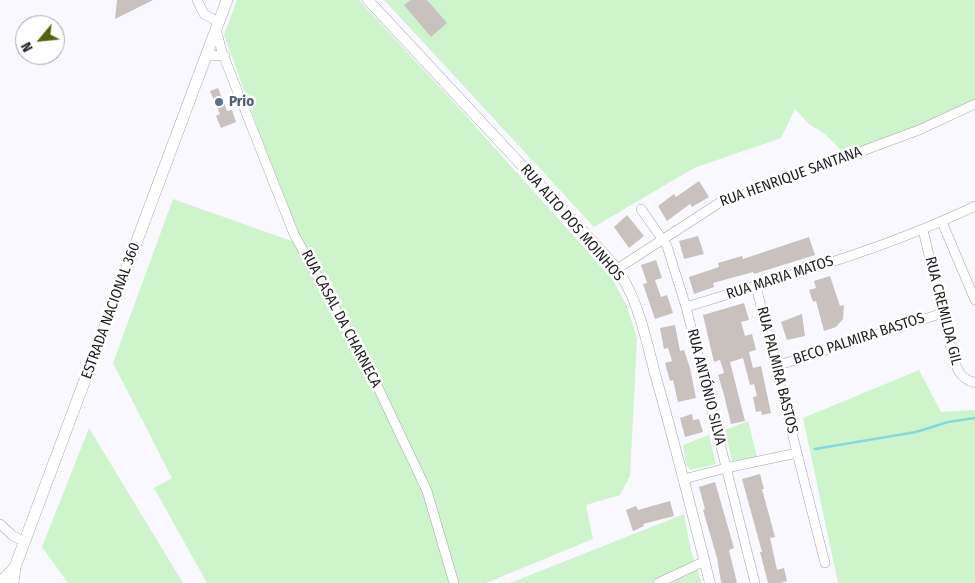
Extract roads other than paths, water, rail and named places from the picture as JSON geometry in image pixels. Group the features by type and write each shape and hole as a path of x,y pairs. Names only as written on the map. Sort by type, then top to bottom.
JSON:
{"main road":[{"path":"217,26 227,0"},
{"name":"ESTRADA NACIONAL 360","path":"13,583 15,567 24,542 217,26"},
{"name":"ESTRADA NACIONAL 360","path":"0,583 15,567"}],"street":[{"path":"197,0 204,14 217,26"},
{"name":"RUA ALTO DOS MOINHOS","path":"368,0 617,269 626,282 637,310 684,479 710,583"},
{"name":"RUA CASAL DA CHARNECA","path":"217,26 224,54 294,234 373,377 427,491 454,583"},
{"path":"210,43 224,54"},
{"path":"206,55 224,54"},
{"name":"RUA HENRIQUE SANTANA","path":"617,269 662,238 719,203 866,150 974,107"},
{"name":"RUA MARIA MATOS","path":"686,307 888,243 942,222 975,206"},
{"path":"641,209 667,246 686,307"},
{"name":"RUA CREMILDA GIL","path":"942,222 975,300"},
{"name":"RUA CREMILDA GIL","path":"923,230 954,361 960,375 968,381 975,383"},
{"name":"RUA PALMIRA BASTOS","path":"756,286 825,563"},
{"name":"RUA ANTÓNIO SILVA","path":"686,307 755,583"},
{"name":"BECO PALMIRA BASTOS","path":"776,366 943,313"},
{"path":"684,479 797,453"},
{"path":"0,524 12,535 24,542"},
{"path":"658,583 705,561"}],"waterway":[{"path":"815,449 916,432 948,422 975,418"}],"place":[{"name":"Prio","path":"219,102"}]}
